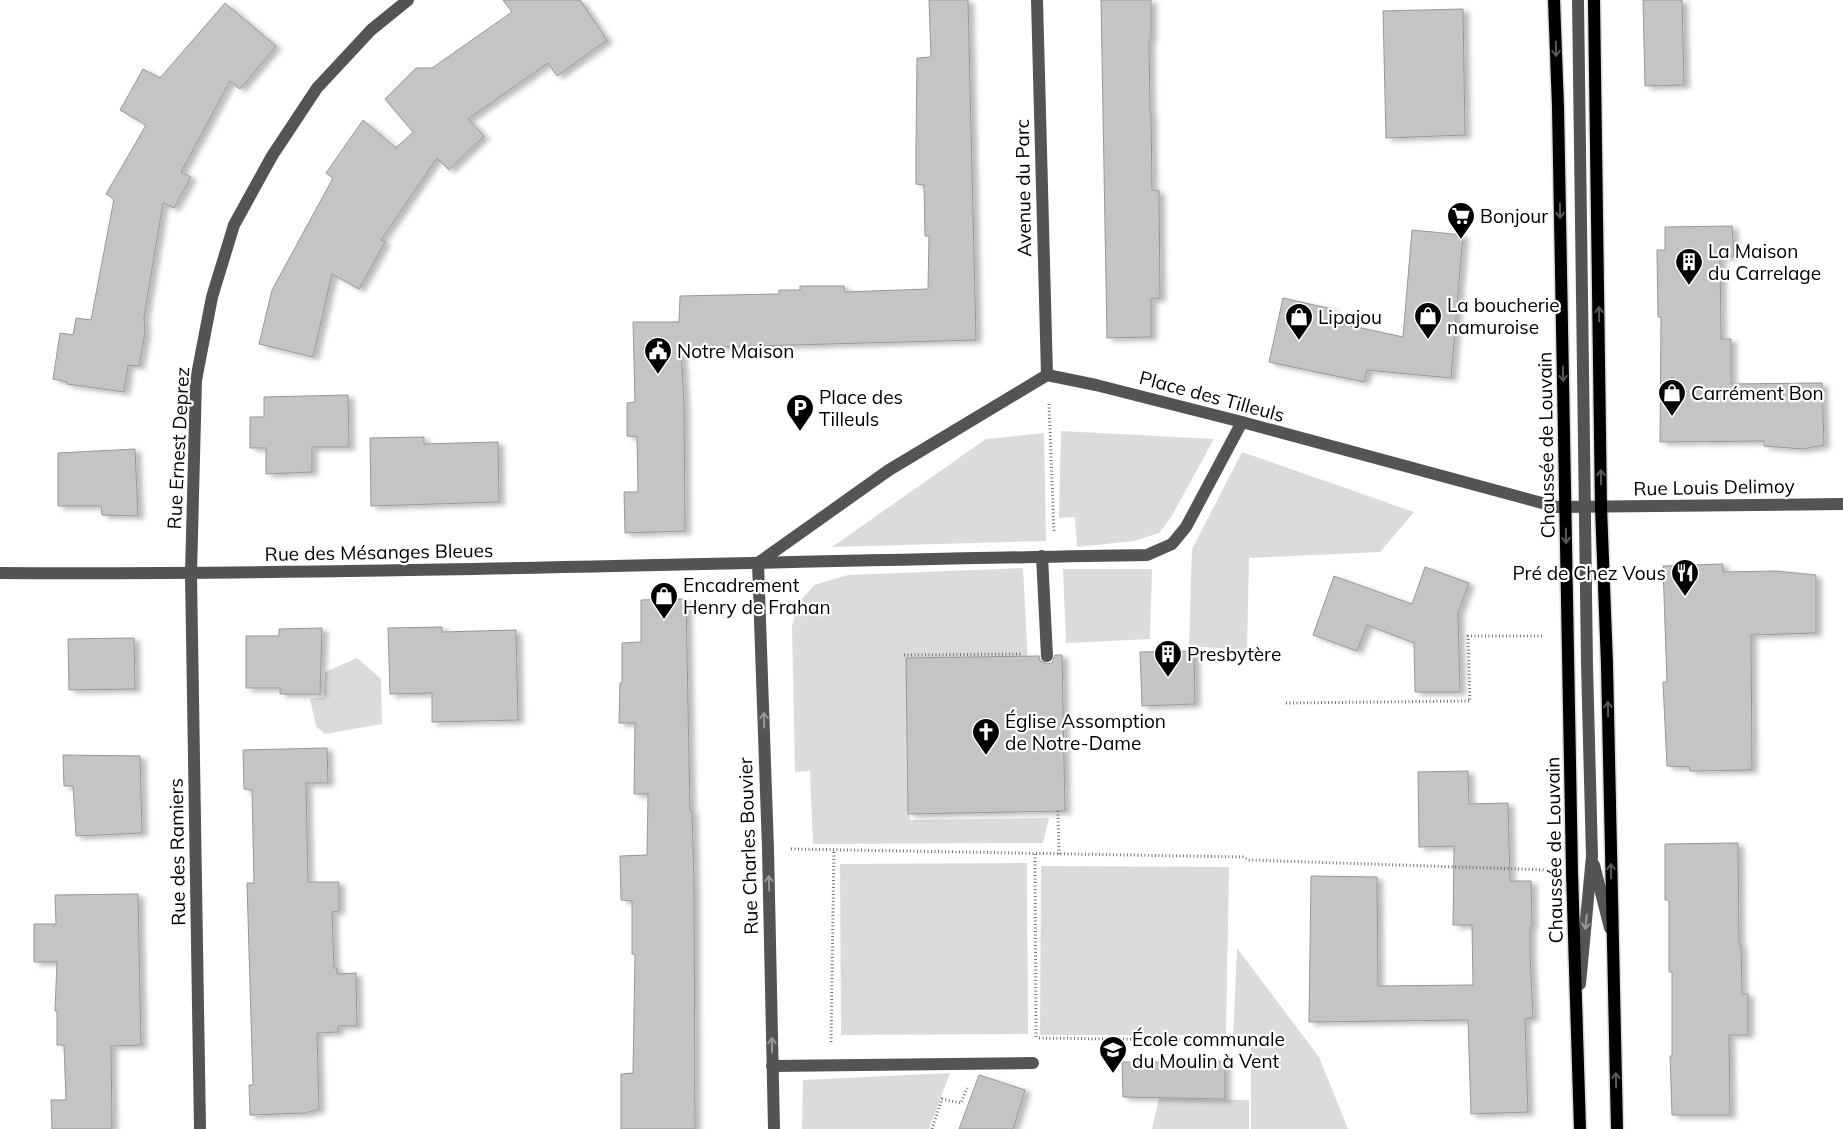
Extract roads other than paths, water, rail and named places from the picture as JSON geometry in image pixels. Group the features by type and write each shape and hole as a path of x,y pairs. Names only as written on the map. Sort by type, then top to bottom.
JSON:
{"main road":[{"name":"Chaussée de Louvain","path":"1554,0 1558,107 1572,853 1580,1129"},
{"name":"Chaussée de Louvain","path":"1594,0 1601,507 1617,1129"}],"street":[{"name":"Rue Ernest Deprez","path":"192,574 196,380 212,297 234,225 272,156 317,88 371,30 408,0"},
{"name":"Avenue du Parc","path":"1037,0 1047,375"},
{"name":"Chaussée de Louvain","path":"1577,1009 1592,856 1587,665 1578,0"},
{"name":"Place des Tilleuls","path":"1047,375 1096,385 1242,422 1557,507 1585,507"},
{"path":"758,563 889,470 1047,375"},
{"name":"Rue des Mésanges Bleues","path":"0,573 192,574 1147,554 1172,544 1186,526 1242,422"},
{"name":"Rue Louis Delimoy","path":"1585,507 1843,504"},
{"path":"1047,654 1049,556"},
{"name":"Rue Charles Bouvier","path":"758,563 768,849 774,1129"},
{"name":"Rue des Ramiers","path":"192,574 200,1129"},
{"name":"Chaussée de Louvain","path":"1592,856 1613,938"},
{"path":"772,1066 1033,1063"}],"place":[{"name":"Bonjour","path":"1461,240"},
{"name":"La Maison du Carrelage","path":"1689,286"},
{"name":"La boucherie namuroise","path":"1428,340"},
{"name":"Lipajou","path":"1299,341"},
{"name":"Notre Maison","path":"658,375"},
{"name":"Carrément Bon","path":"1672,417"},
{"name":"Place des Tilleuls","path":"800,432"},
{"name":"Pré de Chez Vous","path":"1685,597"},
{"name":"Encadrement Henry de Frahan","path":"664,620"},
{"name":"Presbytère","path":"1168,678"},
{"name":"Église Assomption de Notre-Dame","path":"986,756"},
{"name":"École communale du Moulin à Vent","path":"1113,1074"}]}
